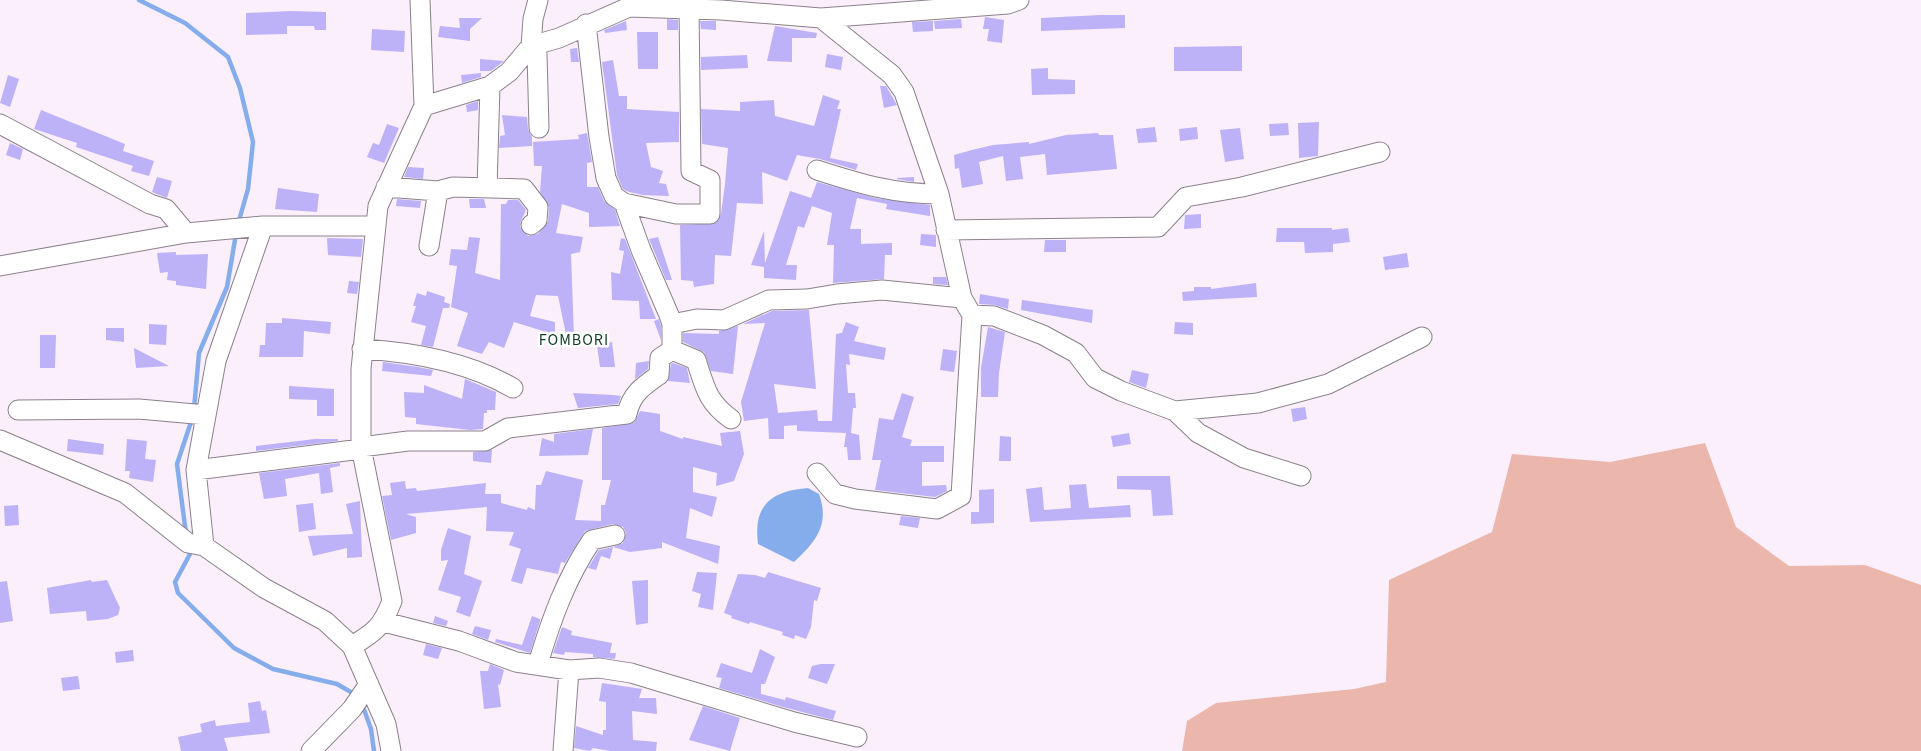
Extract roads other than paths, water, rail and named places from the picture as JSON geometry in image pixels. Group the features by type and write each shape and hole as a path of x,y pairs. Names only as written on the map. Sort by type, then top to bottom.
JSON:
{"street":[{"path":"352,646 374,633 384,622 392,601 361,448 362,349 378,206 424,106 420,0"},
{"path":"538,0 533,19 531,46 537,54 539,128"},
{"path":"424,106 490,86 509,72 531,46 560,38 586,24 629,7 686,4 822,18 1008,4 1019,0"},
{"path":"586,24 599,137 606,178 614,196 624,203 676,214 710,214 710,180 691,171 686,4"},
{"path":"817,472 835,494 855,499 937,509 961,496 972,314 962,298 939,194 900,86 892,75 822,18"},
{"path":"487,188 490,86"},
{"path":"0,124 150,204 166,209 186,233"},
{"path":"946,230 1158,227 1186,197 1242,188 1380,152"},
{"path":"817,170 865,186 906,194 939,194"},
{"path":"386,186 438,191 453,187 524,189 538,207 538,220 531,225"},
{"path":"429,246 438,191"},
{"path":"624,203 672,324 672,350"},
{"path":"0,266 186,233 263,226 376,226"},
{"path":"204,546 196,470 206,415 216,361 263,226"},
{"path":"672,324 697,319 724,320 769,300 807,299 882,290 962,298"},
{"path":"972,314 994,316 1043,335 1076,353 1095,378 1121,391 1175,411 1198,433 1244,458 1301,476"},
{"path":"1175,411 1258,403 1328,384 1422,337"},
{"path":"362,349 395,351 457,364 496,379 512,388"},
{"path":"672,350 696,360 708,396 716,408 731,419"},
{"path":"196,470 408,441 485,441 508,428 627,414 630,400 641,388 660,375 660,358 672,350"},
{"path":"18,410 139,409 206,415"},
{"path":"0,440 125,492 188,543 204,546 264,588 325,621 352,646 386,724 391,751"},
{"path":"538,664 549,626 582,554 592,540 615,535"},
{"path":"384,622 459,641 516,662 569,670 599,668 631,673 794,722 857,737"},
{"path":"563,751 569,670"},
{"path":"311,751 352,709 369,684"}],"water":[{"path":"808,488 819,494 823,515 822,524 809,547 794,562 758,544 758,519 767,503 775,497"}],"waterway":[{"path":"139,0 185,23 228,57 240,88 253,142 248,189 238,224"},
{"path":"194,409 199,353 227,287 236,234"},
{"path":"186,534 177,464 192,419"},
{"path":"189,549 190,554 175,582 178,593 234,648 273,669 337,684 356,695"},
{"path":"362,704 371,729 374,751"}],"district":[{"name":"FOMBORI","path":"574,340"}]}
